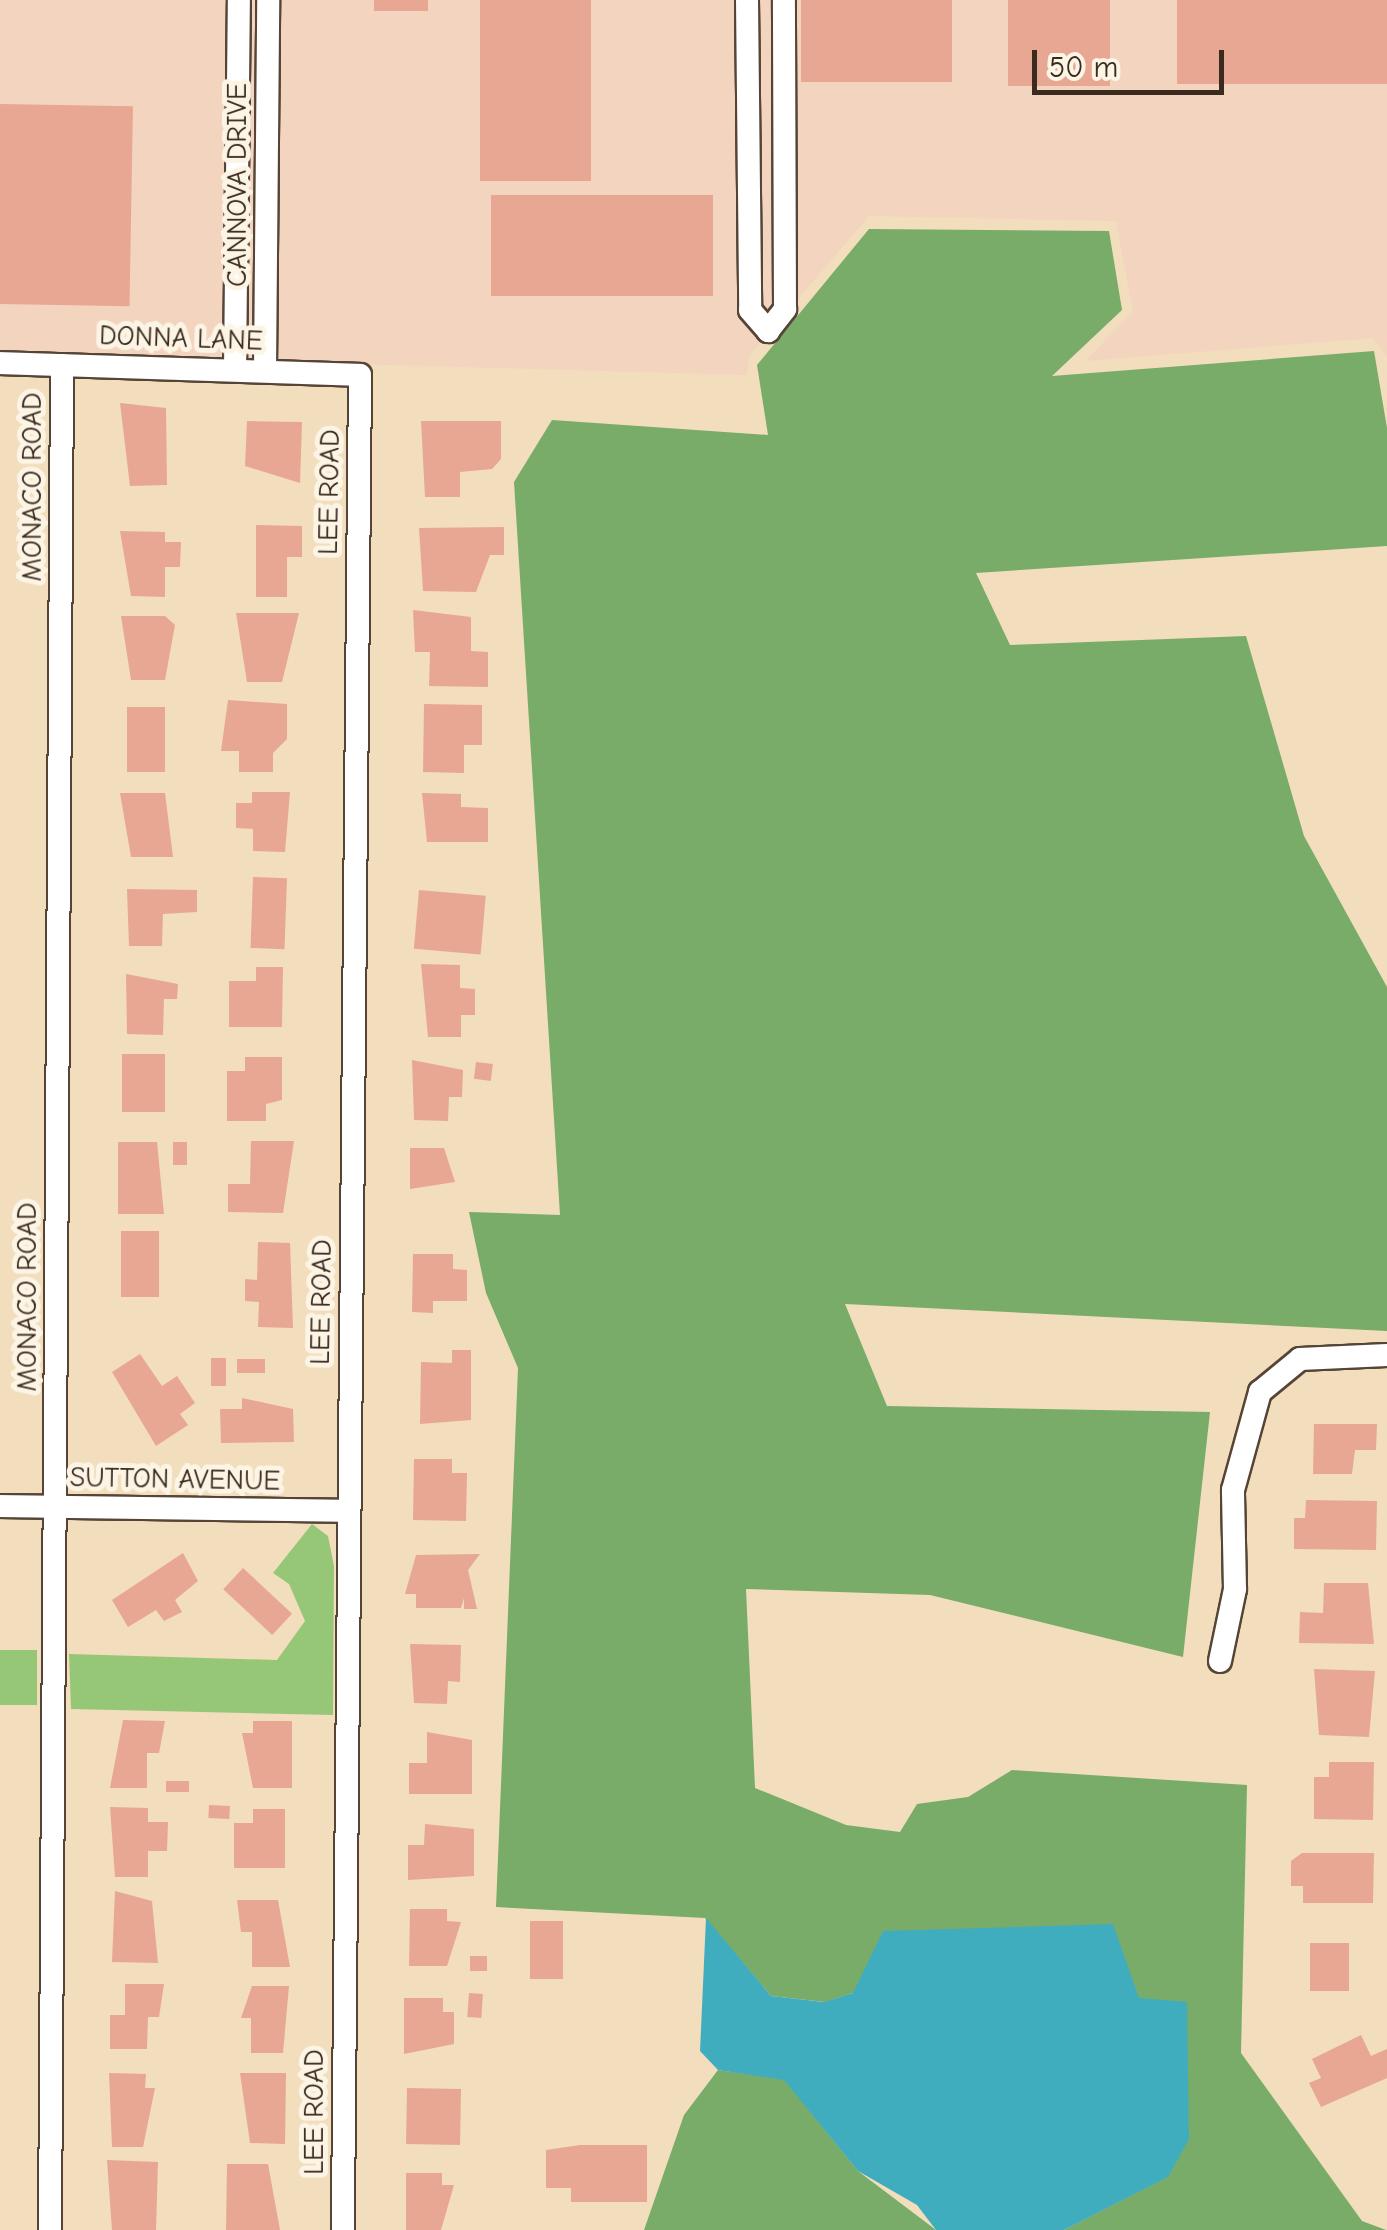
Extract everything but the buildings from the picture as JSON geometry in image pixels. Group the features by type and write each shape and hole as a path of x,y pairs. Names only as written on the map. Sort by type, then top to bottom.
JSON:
{"street":[{"name":"CANNOVA DRIVE","path":"235,370 238,0"},
{"name":"CANNOVA DRIVE","path":"265,371 268,0"},
{"path":"747,0 750,310 768,330 785,309 784,0"},
{"name":"DONNA LANE","path":"0,364 360,374"},
{"name":"MONACO ROAD","path":"50,2230 62,365"},
{"name":"LEE ROAD","path":"343,2230 360,374"},
{"path":"1220,1661 1235,1589 1234,1490 1260,1392 1300,1358 1387,1355"},
{"name":"SUTTON AVENUE","path":"0,1506 349,1511"}],"shaded area":[{"path":"0,0 1387,0 1387,357 1373,338 1085,361 1133,312 1116,221 869,216 749,356 747,375 0,354"}],"green space":[{"path":"869,229 1109,231 1122,310 1052,376 1374,351 1387,428 1387,546 976,573 1010,645 1246,636 1304,836 1387,987 1387,1331 845,1304 887,1406 1210,1412 1183,1657 930,1595 746,1589 755,1788 846,1825 900,1832 917,1804 968,1797 1012,1770 1247,1785 1241,2053 1362,2221 1386,2230 1064,2230 1167,2177 853,1993 825,2002 771,1996 705,1918 496,1907 518,1368 486,1293 469,1212 560,1215 514,482 552,420 768,435 757,365"},
{"path":"312,1524 328,1536 334,1566 333,1715 71,1709 69,1654 277,1660 305,1621 289,1584 273,1573"},
{"path":"0,1650 37,1650 37,1705 0,1705"},
{"path":"718,2070 784,2079 858,2171 936,2230 644,2230 684,2115"}],"water":[{"path":"706,1918 771,1996 824,2002 853,1993 883,1931 1113,1924 1139,1998 1187,2002 1189,2139 1168,2177 1064,2230 936,2230 917,2205 858,2171 784,2080 718,2070 700,2051"}]}
